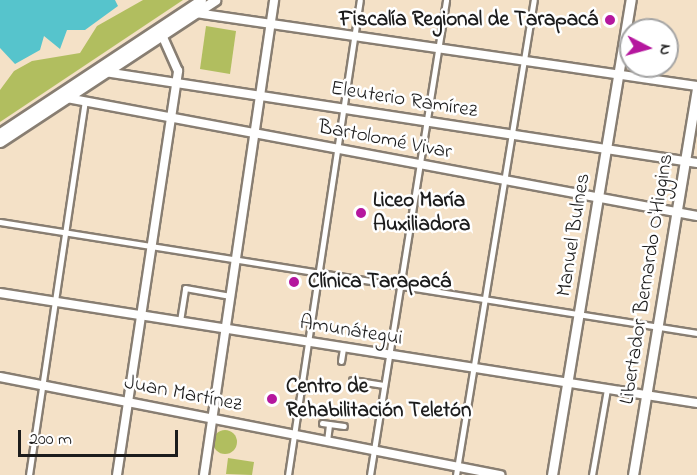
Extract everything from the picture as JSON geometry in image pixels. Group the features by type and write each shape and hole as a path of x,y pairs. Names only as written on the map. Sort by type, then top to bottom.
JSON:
{"main road":[{"path":"0,142 105,72 201,0"},
{"path":"0,133 87,75 215,0"},
{"name":"Manuel Bulnes","path":"628,18 631,0"},
{"path":"87,75 105,72"},
{"name":"Manuel Bulnes","path":"552,475 619,74"},
{"name":"Libertador Bernardo O'Higgins","path":"633,475 697,88"}],"street":[{"path":"204,475 274,0"},
{"path":"288,475 360,0"},
{"path":"370,475 446,0"},
{"path":"457,471 534,0"},
{"path":"196,13 619,74"},
{"path":"117,475 176,83 176,59 163,30"},
{"name":"Eleuterio Ramírez","path":"105,72 697,164"},
{"path":"641,78 697,88"},
{"name":"Bartolomé Vivar","path":"66,98 697,216"},
{"path":"29,475 85,101"},
{"path":"0,222 697,333"},
{"path":"180,321 185,288 230,296"},
{"name":"Amunátegui","path":"0,292 697,403"},
{"path":"341,361 343,348"},
{"name":"Juan Martínez","path":"0,377 374,450 457,471 500,475"},
{"path":"352,380 384,384"},
{"path":"592,475 607,389"},
{"path":"348,410 380,414"},
{"path":"322,423 344,426"},
{"path":"327,441 329,424"}],"green space":[{"path":"143,0 183,0 0,122 0,90 14,71 32,61 80,53 97,26"},
{"path":"206,26 236,31 230,74 200,69"},
{"path":"225,430 230,431 236,437 236,447 230,453 225,454 220,453 214,447 213,442 214,437 220,431"},
{"path":"228,458 254,462 252,475 226,474"}],"water":[{"path":"0,0 115,0 118,6 85,30 67,30 60,49 44,36 40,50 15,64 0,48"}],"place":[{"name":"Fiscalía Regional de Tarapacá","path":"610,20"},
{"name":"Liceo María Auxiliadora","path":"361,213"},
{"name":"Clínica Tarapacá","path":"294,282"},
{"name":"Centro de Rehabilitación Teletón","path":"272,399"}]}
